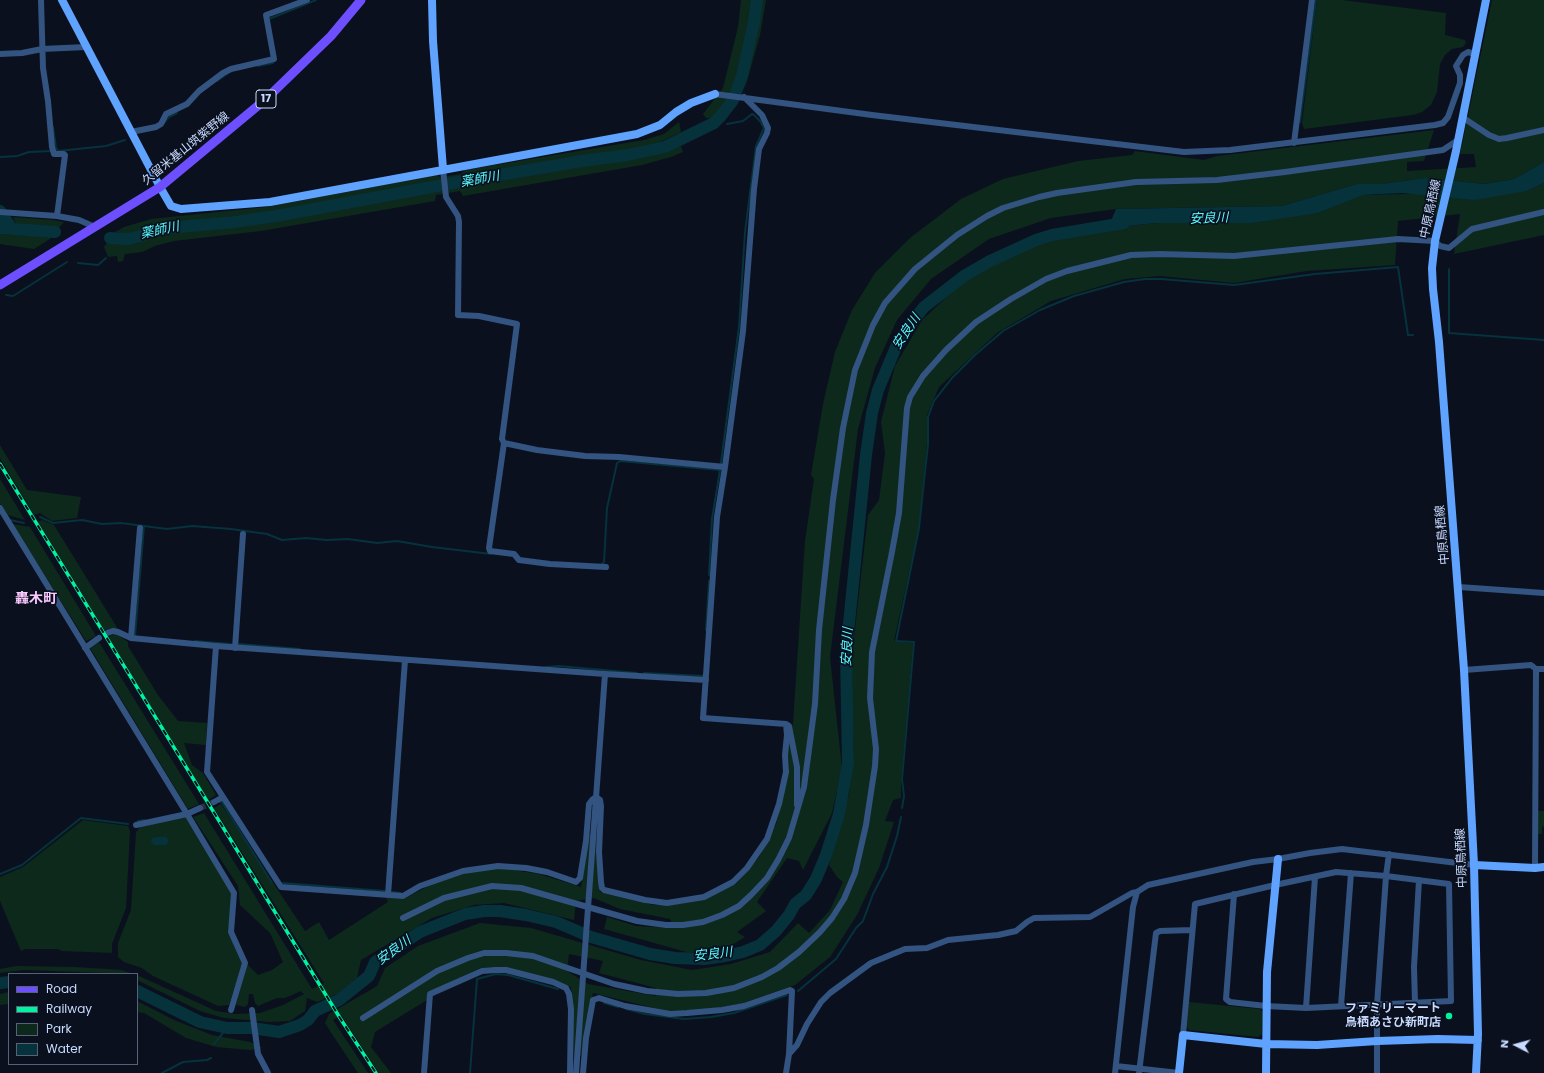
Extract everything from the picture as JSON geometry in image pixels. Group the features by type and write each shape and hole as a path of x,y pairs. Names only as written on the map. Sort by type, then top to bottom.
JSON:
{"main road":[{"name":"久留米基山筑紫野線","path":"0,285 160,187 266,99 331,36 361,0"}],"street":[{"path":"41,0 43,68 48,101 52,147 54,154 65,155 57,216"},
{"path":"62,0 160,187 171,206 176,208 205,208 270,202 637,134 660,124 691,103 715,94 872,115 1184,152 1230,150 1294,143 1435,126 1443,123 1448,117 1460,83 1460,75 1456,66 1463,55 1468,52 1475,54"},
{"path":"130,132 156,127 160,124 166,114 187,104 199,91 227,71 274,59 266,15 307,0"},
{"path":"432,0 433,41 446,197 458,216 459,222 458,315 479,316 517,324 502,439 504,443 489,548 490,551 550,564 606,567"},
{"path":"1294,143 1312,0"},
{"name":"中原鳥栖線","path":"1476,1073 1478,1040 1474,865 1464,670 1459,587 1432,268 1436,237 1456,151 1486,0"},
{"path":"0,54 22,53 42,49 86,47"},
{"path":"743,97 762,115 768,128 759,149 754,190 743,331 717,516 703,718 786,724 789,726 797,767 797,814"},
{"path":"1462,117 1489,135 1499,139 1544,130"},
{"path":"403,918 444,898 492,886 521,888 588,908 637,920 666,925 683,925 703,922 722,915 739,906 751,896 767,878 786,843 797,814 804,787 815,704 819,630 827,551 838,464 851,386 860,355 873,324 885,303 915,269 952,238 987,216 1009,206 1039,197 1064,192 1136,182 1217,180 1300,170 1443,150 1458,140"},
{"path":"0,212 57,216 79,220 95,227"},
{"path":"363,1018 437,971 484,953 506,953 533,956 583,971 614,984 647,991 678,994 706,993 734,988 762,977 778,968 799,952 820,932 832,918 844,899 855,873 866,825 875,766 876,749 870,698 872,652 899,513 907,408 910,397 923,376 946,350 976,322 1010,299 1046,279 1067,271 1131,255 1160,254 1234,256 1398,239 1436,237 1440,246 1449,248 1472,229 1544,212"},
{"path":"504,443 537,450 585,456 725,467"},
{"path":"0,508 188,814 234,893 231,932 245,963 230,1010"},
{"path":"131,638 140,528"},
{"path":"235,648 243,534"},
{"path":"1459,587 1544,593"},
{"path":"107,634 113,631 131,638 235,648 706,680"},
{"path":"85,648 99,638"},
{"path":"216,646 207,772 281,887 403,896 420,886 463,870 498,866 526,868 547,872 576,882 580,878 585,849 589,804 596,797"},
{"path":"388,896 405,660"},
{"path":"1464,670 1531,665 1536,669 1544,669"},
{"path":"1535,868 1536,669"},
{"path":"576,1073 605,674"},
{"path":"596,797 600,800 601,806 599,852 601,882 604,890 645,900 667,903 704,897 733,882 747,868 766,839 779,804 786,772 786,724"},
{"path":"214,802 223,797"},
{"path":"136,825 188,814 200,808"},
{"path":"790,1054 797,1045 807,1024 821,1002 857,972 877,960 905,949 927,948 948,940 998,935 1016,931 1034,918 1090,917 1148,885 1253,862 1342,849 1474,865 1535,868 1544,867"},
{"path":"1377,1073 1377,1005 1386,876 1389,854"},
{"path":"1266,1073 1267,972 1278,859"},
{"path":"1137,892 1116,1070 1179,1073 1195,904 1234,894 1336,872 1386,876 1449,884 1451,1001 1306,1008 1230,1002 1226,999 1234,894"},
{"path":"1341,1006 1351,873"},
{"path":"1306,1008 1315,877"},
{"path":"1415,1003 1414,967 1419,880"},
{"path":"1140,1071 1156,933 1160,931 1192,930"},
{"path":"424,1073 430,994 482,971 506,970 553,982 566,988 569,994 571,1009 570,1073"},
{"path":"583,1073 586,1038 594,1000 599,998 625,1006 670,1014 722,1010 744,1006 790,990 792,991 790,1054 786,1073"},
{"path":"252,1011 258,1054 268,1073"},
{"path":"1183,1035 1266,1044 1317,1045 1438,1039 1478,1040"}],"green space":[{"path":"741,0 752,0 744,50 737,81 721,110 712,118 706,118 703,114 723,88 738,27"},
{"path":"762,0 766,0 760,35 744,92 757,32"},
{"path":"1317,0 1342,0 1446,13 1445,35 1465,40 1466,43 1463,47 1452,49 1445,55 1440,64 1437,92 1431,105 1422,112 1413,115 1304,129 1302,123"},
{"path":"1492,0 1544,0 1544,162 1514,179 1485,184 1425,178 1381,184 1357,184 1282,206 1116,209 1051,218 989,239 931,279 897,320 875,368 858,429 830,657 842,768 832,813 803,870 799,861 787,858 757,902 766,911 737,932 745,937 732,945 690,953 604,929 607,917 636,926 675,928 670,919 620,909 594,898 576,901 574,920 504,903 474,905 432,918 361,960 357,978 337,994 317,1002 307,998 305,1011 290,1021 269,1022 224,1018 200,1011 138,980 138,975 216,1011 236,1014 260,1013 283,1005 304,994 301,991 285,998 277,998 258,1006 255,1003 253,994 249,994 248,1004 245,1007 236,1005 247,964 258,975 272,970 283,962 270,933 240,905 238,886 193,817 204,813 312,989 324,983 214,808 221,804 305,931 319,922 329,940 388,902 386,898 404,899 434,883 468,871 500,868 539,874 581,887 589,835 597,835 600,892 653,905 672,905 705,899 736,884 759,857 776,824 789,766 787,746 793,723 805,541 814,479 811,475 823,404 835,352 852,310 875,273 910,238 961,199 1003,179 1078,161 1132,155 1135,151 1204,160 1217,156 1434,130 1424,161 1407,162 1407,171 1476,167 1474,154 1460,154"},
{"path":"679,122 681,132 654,145 262,213 160,224 129,234 115,232 124,227 151,219 266,207 437,175 440,177 461,174 465,170 644,140 664,134"},
{"path":"681,146 683,152 642,165 463,196 460,191 436,195 435,201 261,231 174,241 155,246 142,252 125,254 123,261 118,262 117,256 108,257 104,247 108,242 126,244 137,243 160,234 258,223 654,154"},
{"path":"1544,183 1544,235 1454,254 1460,214 1398,221 1395,265 1307,271 1234,283 1160,276 1125,279 1051,301 997,333 939,387 927,415 927,442 919,526 894,641 913,643 901,782 901,798 893,800 885,821 894,822 879,868 857,915 830,957 795,985 744,1003 707,1010 666,1011 593,993 581,1056 574,1054 571,987 500,967 480,968 428,993 427,1000 375,1032 371,1047 391,1073 379,1073 341,1015 333,1020 368,1073 358,1073 325,1023 329,1014 377,986 385,968 418,946 480,923 531,928 641,960 692,970 731,964 770,952 798,923 809,933 830,910 843,882 837,877 829,865 849,794 854,753 851,696 852,655 868,515 879,500 885,453 881,422 895,366 922,320 967,278 1043,241 1108,228 1157,223 1318,213 1362,195 1527,191","holes":["569,954 603,961 599,973 656,988 656,996 588,984 567,971"]},
{"path":"13,217 64,222 58,229 16,224"},
{"path":"0,234 53,237 34,249 0,244"},
{"path":"0,445 27,490 81,497 77,518 52,521 40,513 34,515 0,458"},
{"path":"0,479 25,520 8,515 0,503"},
{"path":"42,520 54,525 118,629 104,630 38,522"},
{"path":"12,524 30,527 96,636 86,641"},
{"path":"117,634 128,642 128,646 158,695 178,721 207,723 206,745 184,743 192,765 203,773 216,795 208,800 108,636"},
{"path":"99,642 199,804 188,809 90,648"},
{"path":"1538,811 1544,811 1544,826 1542,827 1542,834 1537,834"},
{"path":"185,816 232,895 228,933 243,963 229,1005 218,1006 153,976 142,968 124,962 118,957 118,943 131,910 136,832 141,826"},
{"path":"83,820 128,826 130,831 126,908 112,944 112,953 62,951 58,949 25,949 21,951 0,901 0,877 23,867"},
{"path":"16,966 75,967 122,970 130,973 24,970 0,973 0,969"},
{"path":"8,992 8,1004 0,1005 0,994"},
{"path":"138,1002 174,1020 212,1035 250,1042 263,1048 250,1050 216,1047 186,1038 144,1013 138,1012"},
{"path":"1189,1002 1260,1009 1263,1012 1262,1034 1258,1037 1189,1030 1187,1027"}],"water":[{"path":"1544,162 1544,183 1527,191 1475,200 1402,193 1363,195 1318,213 1251,223 1157,223 1108,228 1116,209 1282,206 1357,184 1381,184 1425,178 1485,184 1514,179"},
{"path":"166,837 169,841 166,845 154,845 151,842 152,838"}],"waterway":[{"path":"269,19 316,0"},
{"name":"薬師川","path":"110,238 128,239 141,236 157,229 234,222 276,216 459,182 582,161 628,155 665,147 714,123 733,100 742,76 754,22 757,0"},
{"path":"1300,122 1316,0"},
{"path":"258,66 273,63"},
{"path":"217,81 227,74"},
{"path":"164,123 169,117 177,113"},
{"path":"601,565 604,562 607,508 617,463 620,461 720,470 739,327 745,232 756,146 764,128 760,121 752,114 743,121 727,124"},
{"path":"53,127 56,148 58,151 106,146 125,140"},
{"path":"0,157 17,156 29,152 51,151"},
{"path":"0,211 12,229"},
{"name":"安良川","path":"138,991 200,1022 227,1028 252,1028 279,1032 300,1025 308,1020 315,1011 339,1000 369,976 375,962 420,932 465,914 484,911 500,911 556,922 591,937 650,954 675,958 704,959 725,956 743,952 760,945 776,931 789,915 795,904 806,895 816,879 826,855 839,814 848,763 846,653 866,455 872,413 878,390 896,347 909,326 924,307 964,276 990,261 1036,240 1052,235 1124,223"},
{"name":"薬師川","path":"0,228 55,232"},
{"path":"78,263 98,265 106,258"},
{"path":"6,295 13,296 67,262"},
{"path":"902,808 904,796 902,779 914,642 896,641 919,528 928,444 928,417 934,401 952,378 975,355 1003,331 1040,310 1074,296 1124,282 1145,279 1161,279 1234,285 1315,274 1398,267 1408,335 1413,335"},
{"path":"1449,269 1449,333 1544,340"},
{"path":"709,575 712,519 720,470"},
{"path":"40,517 53,523 82,520 102,524 121,523 167,529 192,526 231,529 267,534 282,540 306,538 327,540 348,539 377,543 397,541 491,554"},
{"path":"10,520 24,523"},
{"path":"135,636 144,526"},
{"path":"706,630 709,581"},
{"path":"195,641 231,644"},
{"path":"239,644 300,649"},
{"path":"546,667 559,666 637,673"},
{"path":"644,673 703,676 704,674"},
{"path":"220,802 221,801 272,883"},
{"path":"798,991 836,959 856,928 863,921 873,894 887,867 897,836 901,817"},
{"path":"0,874 22,865 81,818 128,824"},
{"path":"138,821 145,820"},
{"path":"283,883 385,891"},
{"path":"392,892 400,893"},
{"path":"470,1073 477,979 496,974 508,975 558,989"},
{"name":"安良川","path":"0,983 8,982"},
{"path":"626,1009 645,1014 684,1019 711,1017 734,1013 787,995"},
{"path":"604,1003 618,1007"},
{"path":"214,1044 227,1028"},
{"path":"162,1073 183,1062 207,1060 211,1058"}],"tunnel":[{"path":"200,808 214,802"}],"railway":[{"path":"0,464 340,1018 376,1073"}],"place":[{"name":"ファミリーマート 鳥栖あさひ新町店","path":"1449,1016"}],"district":[{"name":"轟木町","path":"36,599"}]}
